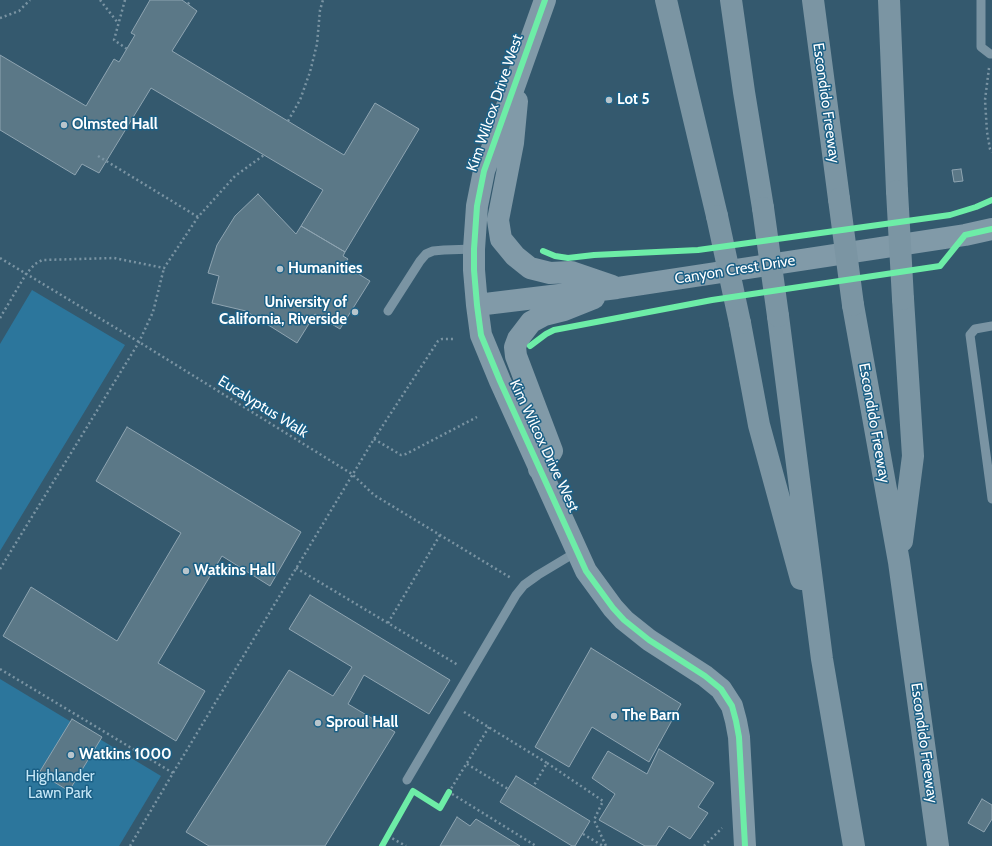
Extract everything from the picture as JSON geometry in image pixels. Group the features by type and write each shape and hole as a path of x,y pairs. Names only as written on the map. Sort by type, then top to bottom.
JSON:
{"highway":[{"path":"666,0 718,216 759,425 822,659"},
{"path":"731,0 778,316 822,659 854,846"},
{"name":"Escondido Freeway","path":"813,0 853,305 899,562 938,846"},
{"path":"888,0 897,191 913,456 899,562"}],"street":[{"name":"Kim Wilcox Drive West","path":"545,0 484,171 477,206 474,270 481,335 490,359 586,571 613,608 624,620 649,640 705,676 721,689 732,706 739,737 745,846"},
{"path":"521,68 513,143 498,220 501,238 515,256 530,268 550,273 571,272 617,288"},
{"name":"Canyon Crest Drive","path":"477,305 617,288 965,235 992,229"},
{"path":"539,468 552,451 516,356 515,347 518,339 531,322 544,315 564,310 617,288"}],"lane":[{"path":"981,0 981,47 991,54"},
{"path":"388,311 426,254 433,251 474,249"},
{"path":"992,326 975,329 970,335 992,499"},
{"path":"407,780 516,595 524,586 538,575 578,551"}],"path":[{"path":"0,18 19,11 30,0"},
{"path":"100,0 118,24"},
{"path":"125,0 114,40 127,48"},
{"path":"188,4 191,0"},
{"path":"288,121 300,100 310,72 317,44 320,10 323,0"},
{"path":"991,54 985,100 987,132 990,149 992,152"},
{"path":"0,569 139,342 153,312 164,268 198,217 234,176 264,155"},
{"path":"98,156 198,217"},
{"path":"0,318 26,274 35,264 42,260 114,258 164,268"},
{"path":"130,846 374,439 438,341 442,339 454,339"},
{"path":"374,439 401,455 406,454 477,417"},
{"path":"388,623 440,535"},
{"path":"296,568 470,672"},
{"path":"0,670 173,773"},
{"path":"536,846 449,792 488,727 547,763 603,801 594,820 606,846"},
{"path":"533,787 547,763"},
{"path":"466,764 508,789"},
{"path":"704,846 725,825"},
{"path":"583,834 603,846"},
{"path":"388,836 406,846"}],"green space":[{"path":"32,290 125,345 0,551 0,344"},
{"name":"Highlander Lawn Park","path":"0,679 161,776 119,846 0,846"}],"building":[{"name":"Olmsted Hall","path":"150,0 182,0 197,11 172,51 344,155 375,103 419,129 345,252 301,226 323,190 151,88 99,173 82,164 75,175 0,130 0,55 86,106 114,59 119,62 135,35 131,33"},
{"path":"961,169 963,181 954,182 952,170"},
{"name":"Humanities","path":"258,194 296,234 301,226 345,252 343,256 348,259 344,265 370,281 340,329 315,314 297,343 246,311 212,303 219,276 208,273 217,245 235,216"},
{"name":"Watkins Hall","path":"127,427 301,532 270,586 222,556 158,663 205,691 176,741 3,636 31,587 117,641 181,533 96,481"},
{"name":"Sproul Hall","path":"310,595 450,680 429,714 364,675 348,704 395,732 325,846 209,846 186,832 289,670 333,696 352,667 289,629"},
{"name":"The Barn","path":"591,648 681,704 649,762 592,727 569,767 535,747"},
{"name":"Watkins 1000","path":"72,719 102,737 69,791 39,773"},
{"path":"659,749 714,783 698,807 708,813 690,839 669,826 656,846 645,846 599,820 615,794 592,778 608,751 647,774"},
{"path":"516,776 590,821 575,846 572,846 500,802"},
{"path":"982,799 992,805 992,819 984,832 968,823"},
{"path":"457,817 470,826 476,819 520,846 440,846"}],"cycle path":[{"path":"545,0 484,171 477,206 474,270 481,335 500,381 586,571 613,608 624,620 649,640 705,676 721,689 732,706 739,737 745,846"},
{"path":"543,251 555,256 568,258 594,255 698,250 950,215 976,207 992,200"},
{"path":"530,346 554,330 712,300 940,266 965,235 992,229"},
{"path":"382,846 413,791 440,808 449,792"}],"place":[{"name":"Lot 5","path":"609,100"},
{"name":"Olmsted Hall","path":"64,125"},
{"name":"Humanities","path":"280,269"},
{"name":"University of California, Riverside","path":"355,312"},
{"name":"Watkins Hall","path":"186,571"},
{"name":"The Barn","path":"614,716"},
{"name":"Sproul Hall","path":"318,723"},
{"name":"Watkins 1000","path":"71,755"}]}
